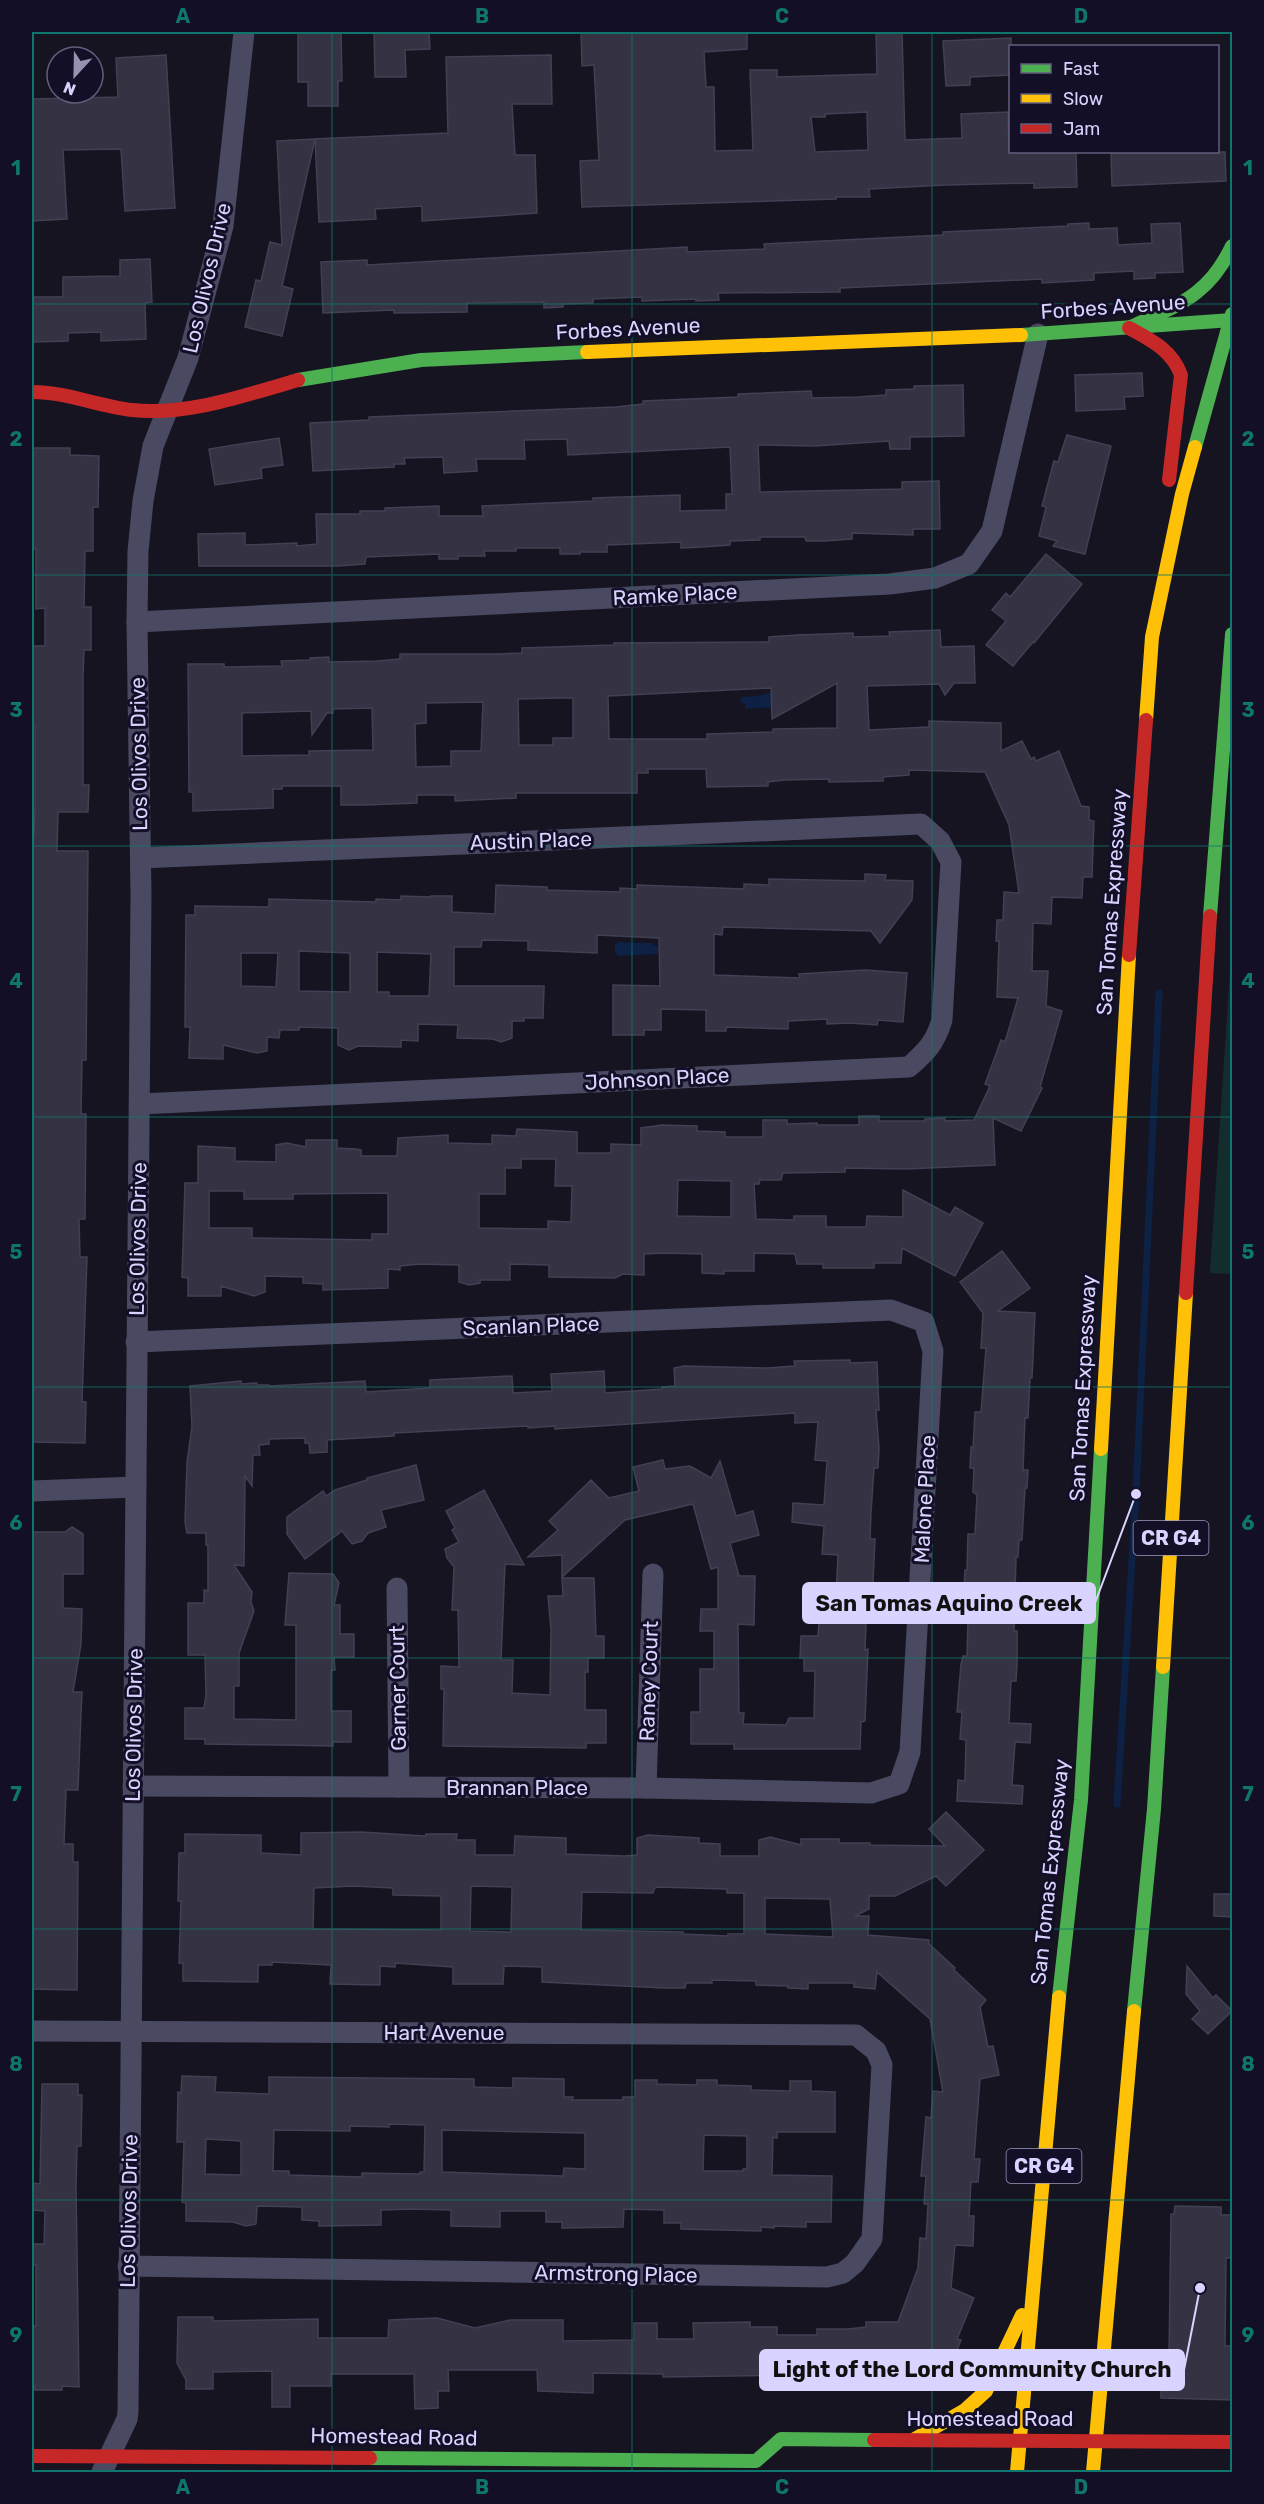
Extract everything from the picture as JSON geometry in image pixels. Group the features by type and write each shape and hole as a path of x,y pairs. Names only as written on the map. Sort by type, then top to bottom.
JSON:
{"main road":[{"path":"1129,328 1185,302 1206,289 1233,246"},
{"name":"Forbes Avenue","path":"32,392 48,392 132,410 169,409 215,404 298,380 421,360 772,343 1038,334 1232,318"},
{"name":"San Tomas Expressway","path":"1017,2472 1054,2041 1081,1800 1126,990 1152,637 1182,494 1232,318"},
{"path":"1129,328 1167,351 1179,366 1181,375 1152,637"},
{"name":"CR G4","path":"1093,2472 1154,1809 1205,985 1233,634"},
{"path":"913,2440 957,2416 986,2391 1033,2292"},
{"name":"Homestead Road","path":"32,2456 105,2464 526,2466 756,2461 781,2439 1233,2442"},
{"path":"756,2461 768,2472"}],"street":[{"name":"Los Olivos Drive","path":"105,2464 127,2419 140,1104 141,858 138,551 143,501 153,446 190,353 223,226 244,32"},
{"name":"Ramke Place","path":"137,622 890,584 935,578 969,564 992,531 1038,334"},
{"name":"Austin Place","path":"141,858 921,824"},
{"name":"Johnson Place","path":"140,1104 909,1067 936,1040 942,1020 951,862 940,841 921,824"},
{"name":"Scanlan Place","path":"136,1342 891,1310 924,1322"},
{"name":"Malone Place","path":"899,1784 910,1752 933,1351 924,1322"},
{"path":"32,1491 136,1487"},
{"name":"Raney Court","path":"646,1788 653,1574"},
{"name":"Garner Court","path":"397,1588 399,1787"},
{"name":"Brannan Place","path":"133,1786 646,1788 871,1793 899,1784"},
{"name":"Hart Avenue","path":"32,2031 856,2035"},
{"name":"Armstrong Place","path":"128,2266 827,2277 843,2272 865,2252 872,2239 882,2077 882,2065 876,2051 856,2035"}],"green space":[{"path":"1232,939 1232,1274 1210,1273"}],"water":[{"path":"770,692 772,707 746,709 745,704 740,701 742,697 758,696"},
{"path":"619,942 651,943 658,947 658,954 619,956 615,953 615,945"}],"building":[{"path":"298,32 341,32 342,81 338,81 338,106 308,106 308,82 298,82"},
{"path":"374,32 429,32 430,49 405,50 406,77 375,77"},
{"path":"581,32 747,32 747,49 704,52 706,87 714,87 715,151 753,150 750,70 777,70 777,77 877,74 876,32 902,32 905,140 962,138 961,114 1008,112 1009,153 1076,153 1077,187 1034,188 1034,183 945,185 869,189 870,197 582,207 580,161 599,160 594,65 582,66","holes":["867,112 868,150 815,152 811,117"]},
{"path":"1011,38 1009,75 970,77 970,85 946,86 943,41"},
{"path":"166,55 175,208 125,211 121,149 63,150 67,219 32,221 32,99 45,99 45,105 105,105 105,97 118,97 116,58"},
{"path":"551,55 552,104 512,104 515,155 535,155 537,213 422,221 422,206 375,209 376,219 319,222 315,139 448,133 446,57"},
{"path":"315,139 282,286 293,289 282,336 245,327 256,280 261,281 270,242 282,245 277,141"},
{"path":"1225,152 1226,181 1112,186 1111,153"},
{"path":"1089,223 1089,229 1117,228 1118,245 1152,243 1151,224 1180,223 1183,272 1155,273 1155,278 1134,279 1134,271 1094,273 1094,280 1042,283 1042,279 840,288 840,292 718,293 719,300 642,301 642,297 593,299 593,303 563,304 563,307 544,308 544,302 467,303 467,312 394,313 394,310 323,313 321,262 367,260 367,265 687,247 687,252 765,249 764,244 943,235 943,232"},
{"path":"150,259 152,302 145,303 146,339 101,341 101,332 68,333 68,341 32,342 32,297 63,297 63,277 120,276 120,260"},
{"path":"1142,373 1143,396 1124,397 1125,409 1076,411 1075,375"},
{"path":"963,385 964,436 910,437 910,449 890,449 889,441 814,446 758,445 760,492 902,489 902,482 939,481 940,529 913,529 913,535 852,533 852,539 824,541 806,541 805,537 760,537 760,540 730,541 730,545 702,547 681,548 681,542 607,545 607,552 580,552 580,554 560,554 560,548 516,548 516,551 484,551 485,556 458,556 458,559 439,559 439,554 366,557 365,564 337,566 199,566 198,534 245,533 245,545 317,544 316,514 360,514 360,511 385,511 385,508 439,506 439,516 483,516 482,506 593,501 593,498 680,495 680,511 726,510 726,494 732,494 730,447 568,455 567,439 524,440 525,459 476,459 477,471 444,473 443,457 404,458 405,464 394,464 394,467 313,471 310,423 369,420 369,417 616,407 643,404 643,401 738,397 738,394 811,391 812,398 858,397 886,395 886,390 914,389 914,386"},
{"path":"1067,435 1111,446 1085,554 1053,546 1057,541 1039,536 1046,507 1042,506 1054,461 1058,462"},
{"path":"279,438 283,465 261,468 262,478 215,485 209,449"},
{"path":"32,448 70,448 70,455 99,456 98,507 93,507 93,551 85,551 84,607 91,607 91,650 84,650 83,677 83,785 89,785 88,812 58,812 57,851 88,851 86,1060 82,1060 81,1114 86,1114 85,1219 79,1219 80,1257 87,1257 82,1402 86,1402 85,1443 32,1442 32,835 34,835 35,808 35,727 32,727 32,682 33,646 45,646 45,608 36,609 36,549 32,549"},
{"path":"1046,554 1082,584 1013,666 986,645 1006,621 992,610 1006,593 1010,597"},
{"path":"940,630 941,647 974,646 975,683 954,683 945,695 939,684 867,686 869,730 929,727 929,721 1001,723 1001,751 1022,741 1031,759 1034,757 1036,761 1059,751 1081,806 1089,807 1089,820 1094,821 1092,877 1083,877 1082,898 1052,897 1051,924 1033,923 1032,971 1048,971 1046,1006 1062,1011 1040,1087 1042,1088 1021,1131 993,1118 995,1165 906,1169 845,1168 845,1172 783,1173 781,1180 760,1180 759,1184 754,1184 756,1219 794,1220 794,1216 826,1216 826,1227 866,1227 867,1216 903,1217 903,1190 950,1215 955,1207 983,1223 955,1276 902,1248 901,1263 874,1263 874,1268 823,1268 823,1264 797,1264 795,1254 754,1253 754,1271 724,1271 724,1274 702,1273 702,1254 663,1253 644,1254 644,1275 623,1274 615,1278 549,1277 549,1265 510,1264 510,1280 480,1280 480,1283 469,1285 459,1282 459,1265 419,1264 400,1266 400,1270 388,1269 388,1288 323,1290 323,1284 303,1283 303,1277 265,1276 265,1292 254,1296 221,1286 221,1296 188,1296 188,1278 182,1277 185,1183 198,1183 198,1146 235,1148 235,1161 276,1162 276,1145 287,1143 306,1147 306,1140 337,1140 337,1148 361,1150 361,1156 397,1156 398,1138 448,1135 448,1143 492,1144 492,1135 516,1136 517,1129 577,1132 577,1153 611,1153 611,1144 641,1145 641,1128 662,1125 697,1126 697,1131 725,1132 725,1137 763,1137 763,1120 787,1120 787,1124 859,1125 859,1116 879,1116 879,1121 925,1121 925,1119 945,1118 945,1121 974,1120 990,1086 985,1084 1001,1040 1005,1042 1018,998 997,997 999,941 996,941 997,920 1003,920 1004,892 1019,893 1009,825 985,772 909,770 909,775 883,777 883,781 784,780 768,782 768,786 707,787 706,769 648,769 648,773 637,773 637,793 516,793 516,798 455,801 455,795 417,795 417,803 365,805 341,805 341,786 282,786 282,789 273,789 273,808 193,811 193,792 189,792 188,664 224,664 224,667 282,666 281,661 310,660 310,658 329,657 329,662 377,661 400,659 400,654 522,653 522,648 614,645 614,643 769,642 769,637 853,633 853,637 890,636 889,632","holes":["837,683 837,728 773,729 773,732 707,734 707,739 609,739 608,696 771,688 772,719","573,698 573,738 553,738 553,745 519,745 518,699","483,702 481,751 451,751 451,766 416,767 415,724 426,723 426,703","372,708 373,750 309,751 309,755 242,756 242,713 311,711 312,735 327,713 333,713 333,709","521,1159 556,1159 555,1186 572,1186 571,1222 548,1221 548,1229 479,1228 479,1194 505,1194 505,1168 521,1168","678,1180 731,1181 731,1217 677,1216","209,1191 244,1191 244,1199 293,1199 293,1194 388,1193 388,1234 372,1234 372,1240 252,1238 252,1228 209,1228"]},
{"path":"865,874 886,875 885,880 913,881 912,900 880,943 871,931 723,927 722,935 714,934 714,975 800,978 799,974 865,970 907,973 903,1022 878,1020 877,1025 827,1024 827,1019 788,1021 788,1029 726,1027 726,1031 706,1031 706,1010 661,1009 661,1030 644,1030 644,1035 613,1035 613,985 660,986 659,938 597,935 597,953 528,950 528,941 482,940 481,947 454,947 454,986 544,986 543,1018 524,1018 524,1021 512,1021 512,1038 501,1042 493,1039 457,1038 458,1025 418,1024 418,1041 401,1040 401,1047 358,1046 349,1050 338,1045 338,1028 299,1027 299,1030 280,1030 279,1038 267,1037 267,1051 257,1053 223,1045 223,1059 189,1058 190,1027 185,1027 186,915 195,915 195,906 269,907 269,899 376,902 376,899 401,900 401,896 452,896 452,912 495,914 496,885 547,887 547,890 620,892 620,888 637,889 637,885 744,889 744,884 769,885 769,879 865,881","holes":["299,951 350,953 350,992 299,991","377,952 431,954 429,996 389,996 389,992 377,992","241,953 278,953 276,987 241,986"]},
{"path":"1002,1251 1030,1288 998,1311 1035,1313 1032,1378 1030,1378 1028,1418 1025,1418 1023,1470 1028,1470 1027,1488 1025,1488 1022,1540 1019,1540 1018,1557 1016,1557 1014,1631 1017,1631 1016,1681 1011,1681 1009,1723 1031,1724 1030,1743 1015,1742 1012,1785 1023,1786 1022,1804 957,1801 958,1780 965,1781 966,1740 960,1739 962,1712 957,1712 961,1664 963,1656 967,1656 969,1589 964,1589 965,1570 967,1570 968,1534 975,1534 977,1495 973,1492 974,1468 970,1468 971,1447 973,1448 975,1412 981,1412 986,1348 981,1348 983,1313 960,1282"},
{"path":"850,1360 850,1363 877,1362 879,1410 876,1410 878,1468 874,1468 870,1539 875,1539 873,1581 871,1601 867,1600 865,1650 868,1649 865,1721 861,1722 860,1749 734,1749 734,1744 691,1744 691,1712 700,1712 700,1669 714,1669 714,1631 700,1631 701,1609 718,1609 718,1567 711,1569 693,1504 625,1520 562,1577 562,1555 528,1557 558,1530 549,1521 591,1480 609,1498 639,1491 633,1467 663,1460 665,1469 690,1466 711,1478 720,1461 736,1516 753,1511 759,1535 730,1543 739,1576 755,1576 754,1625 738,1624 739,1713 744,1713 743,1724 786,1725 789,1718 814,1718 815,1671 804,1671 804,1658 800,1658 801,1636 818,1636 821,1595 836,1596 838,1555 822,1554 824,1526 792,1522 793,1503 824,1505 827,1461 815,1460 818,1422 795,1423 795,1413 555,1429 555,1426 528,1428 528,1426 394,1433 394,1436 327,1440 327,1452 310,1453 309,1443 305,1443 305,1438 269,1439 269,1444 259,1445 260,1455 253,1455 252,1486 245,1476 244,1566 234,1565 252,1592 251,1602 254,1611 239,1653 239,1686 234,1686 234,1719 296,1720 296,1625 285,1625 289,1573 333,1574 339,1583 334,1605 340,1605 340,1634 354,1634 354,1657 334,1657 335,1670 331,1670 331,1711 351,1711 351,1742 333,1742 333,1746 205,1744 205,1739 185,1739 185,1708 204,1708 206,1695 205,1655 188,1655 188,1603 204,1603 204,1590 208,1591 206,1533 187,1533 185,1522 187,1462 192,1427 190,1386 241,1381 242,1384 257,1383 257,1385 269,1386 365,1381 366,1392 430,1388 430,1380 512,1376 513,1393 552,1391 551,1374 604,1371 605,1393 675,1386 674,1368 684,1366 767,1368 795,1366 794,1361"},
{"path":"416,1465 424,1500 381,1510 386,1527 368,1533 362,1541 352,1544 342,1531 305,1559 287,1534 287,1517 323,1491 326,1496 335,1490 367,1480 367,1478"},
{"path":"484,1490 524,1565 505,1564 501,1660 513,1660 512,1693 550,1695 551,1630 548,1596 563,1596 562,1578 594,1578 596,1636 604,1636 604,1658 588,1658 588,1672 585,1672 585,1710 606,1710 606,1743 586,1743 586,1748 443,1746 444,1689 441,1689 441,1666 459,1667 458,1610 452,1610 454,1567 447,1558 445,1549 459,1542 452,1530 455,1528 446,1511"},
{"path":"72,1527 83,1534 83,1574 63,1574 63,1608 82,1609 81,1644 73,1692 82,1692 78,1790 66,1790 64,1844 73,1844 73,1862 78,1862 77,1990 32,1989 32,1532 65,1532"},
{"path":"946,1812 984,1850 946,1886 936,1876 895,1896 869,1896 869,1909 855,1916 869,1916 868,1935 929,1940 929,1944 986,2000 980,2007 988,2047 993,2046 999,2075 980,2079 974,2159 980,2159 978,2182 971,2182 969,2216 974,2216 973,2246 955,2245 951,2288 974,2298 957,2339 961,2340 952,2362 928,2355 929,2380 911,2383 911,2386 859,2390 858,2382 820,2354 820,2381 791,2381 791,2375 663,2377 663,2374 593,2373 593,2393 538,2391 537,2370 448,2370 449,2391 438,2391 438,2408 415,2409 414,2374 331,2374 331,2386 290,2386 290,2407 272,2407 272,2371 213,2372 213,2389 186,2389 186,2380 177,2363 178,2317 213,2317 213,2321 318,2319 318,2338 388,2338 389,2320 437,2318 475,2328 510,2320 563,2320 563,2341 634,2340 634,2323 657,2323 657,2339 694,2339 693,2323 750,2322 750,2327 777,2327 777,2335 817,2335 817,2329 866,2327 866,2322 898,2322 918,2268 920,2238 926,2239 928,2204 924,2204 926,2176 921,2176 926,2117 931,2118 933,2091 943,2092 930,2019 877,1972 875,1989 854,1987 854,1983 808,1983 808,1989 756,1985 756,1981 712,1980 712,1983 686,1983 685,1988 664,1988 542,1982 542,1967 504,1966 503,1984 453,1984 453,1967 395,1963 395,1967 380,1966 380,1985 330,1984 331,1965 272,1962 272,1965 258,1965 258,1982 183,1981 183,1963 179,1963 181,1901 178,1901 179,1853 185,1853 185,1834 261,1835 261,1853 301,1855 301,1833 361,1832 425,1836 426,1834 457,1834 456,1840 475,1840 475,1855 514,1855 515,1836 566,1838 566,1854 624,1856 637,1855 637,1838 648,1835 699,1838 699,1843 720,1844 720,1856 759,1856 759,1840 770,1837 801,1845 801,1839 839,1839 839,1843 945,1846 929,1829","holes":["352,1886 393,1888 393,1895 441,1896 441,1930 313,1929 314,1888","471,1887 512,1887 511,1932 470,1931","657,1887 727,1889 727,1893 744,1893 744,1934 728,1934 728,1936 683,1934 683,1932 581,1930 582,1892 653,1893","765,1898 830,1899 833,1937 765,1934"]},
{"path":"1214,1894 1233,1894 1233,1917 1214,1916"},
{"path":"1187,1966 1213,1998 1216,1995 1232,2011 1208,2034 1192,2019 1200,2011 1186,1994"},
{"path":"182,2076 216,2077 215,2092 269,2094 269,2077 474,2079 474,2087 513,2088 513,2078 564,2079 564,2097 573,2097 572,2100 623,2100 623,2097 635,2097 635,2080 657,2080 657,2084 697,2085 697,2080 717,2080 717,2085 751,2086 751,2090 790,2091 790,2081 811,2081 811,2091 835,2092 835,2132 777,2132 777,2138 773,2137 772,2175 832,2176 831,2222 806,2222 806,2227 761,2227 761,2231 681,2229 681,2223 664,2223 664,2210 624,2209 623,2227 562,2228 562,2222 546,2222 546,2211 500,2211 500,2227 451,2226 451,2210 411,2209 381,2210 381,2225 319,2226 319,2221 302,2220 302,2207 257,2206 256,2224 246,2226 233,2222 186,2221 186,2203 182,2202 184,2142 177,2142 178,2092 181,2093","holes":["389,2124 425,2125 424,2172 420,2174 362,2173 362,2177 289,2175 289,2171 273,2171 274,2130 350,2131 350,2126 389,2127","442,2130 585,2133 585,2169 564,2168 563,2176 442,2172","704,2135 747,2136 747,2169 743,2171 703,2171","206,2139 241,2141 241,2175 205,2174"]},
{"path":"42,2084 78,2084 78,2095 82,2095 81,2146 77,2146 76,2185 79,2387 62,2386 62,2390 35,2390 35,2386 32,2386 32,2326 36,2326 36,2265 32,2265 32,2244 44,2244 45,2211 32,2210 32,2183 40,2184"},
{"path":"1175,2206 1221,2207 1221,2215 1232,2215 1232,2258 1226,2258 1225,2346 1233,2346 1233,2400 1161,2398 1161,2357 1169,2357 1171,2214 1174,2214"}],"waterway":[{"path":"1117,1804 1136,1494 1159,993"}],"traffic: fast":[{"path":"1129,328 1189,298 1202,288 1213,277 1232,246"},
{"path":"1195,447 1232,314"},
{"path":"1021,335 1232,320"},
{"path":"298,380 421,360 587,352"},
{"path":"1210,916 1232,634"},
{"path":"1059,1997 1081,1800 1101,1449"},
{"path":"1134,2011 1154,1809 1163,1667"},
{"path":"370,2458 756,2461 781,2439 874,2440"}],"traffic: slow":[{"path":"587,352 1021,335"},
{"path":"1146,720 1152,637 1182,494 1195,447"},
{"path":"1101,1449 1129,955"},
{"path":"1163,1667 1186,1293"},
{"path":"1017,2472 1059,1997"},
{"path":"1093,2472 1134,2011"},
{"path":"913,2440 965,2410 986,2391 1022,2315"}],"traffic: jam":[{"path":"1129,328 1166,352 1181,375 1169,480"},
{"path":"32,392 57,394 119,408 153,411 216,403 298,380"},
{"path":"1129,955 1146,720"},
{"path":"1186,1293 1210,916"},
{"path":"874,2440 1232,2442"},
{"path":"32,2456 370,2458"}],"place":[{"name":"San Tomas Aquino Creek","path":"1136,1494"},
{"name":"Light of the Lord Community Church","path":"1200,2288"}]}
